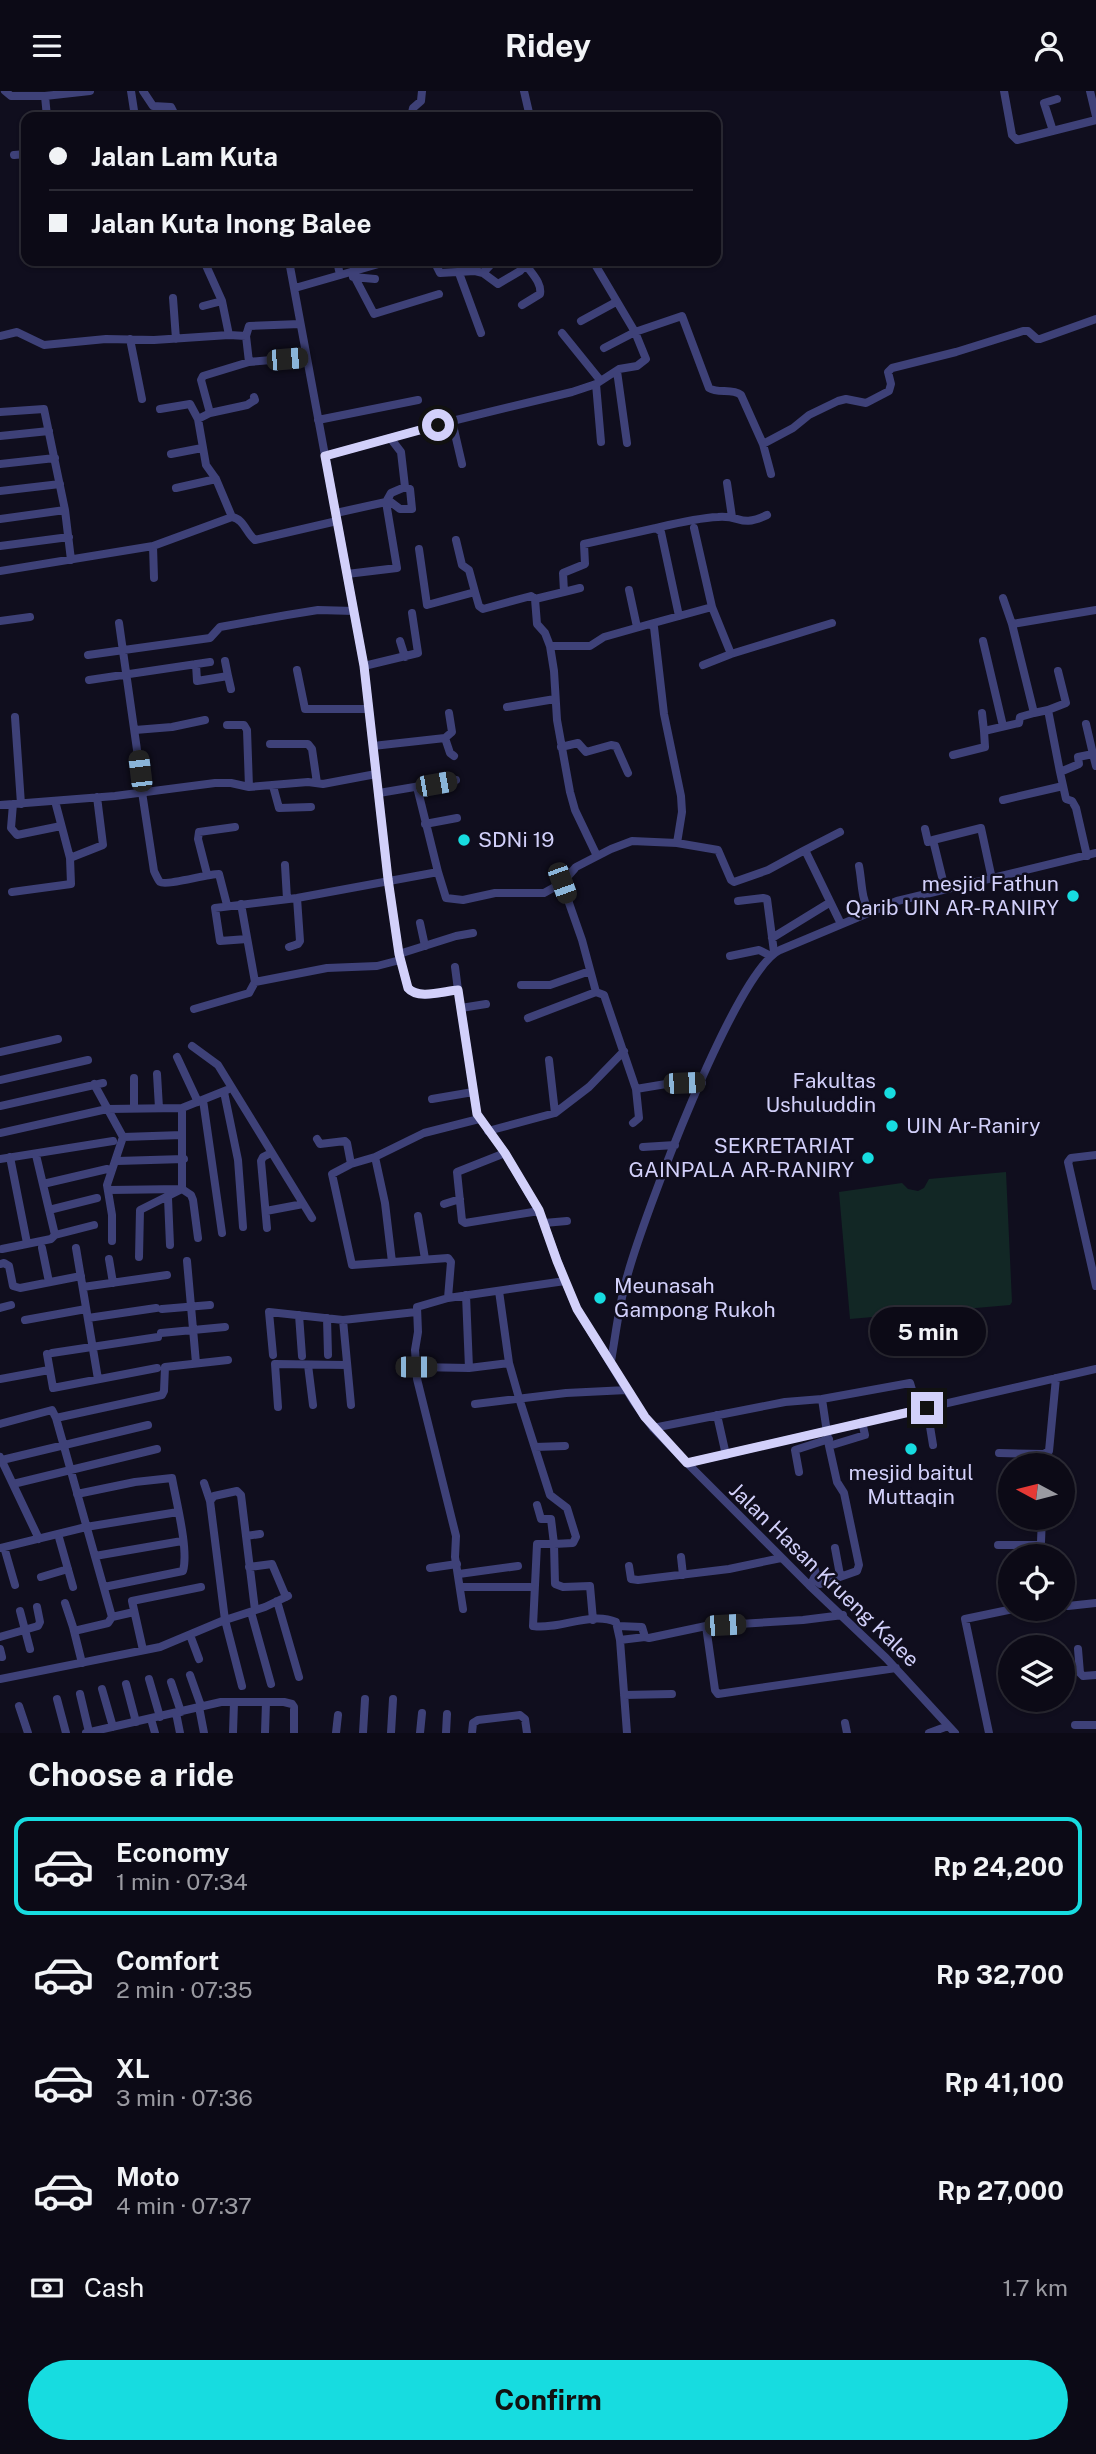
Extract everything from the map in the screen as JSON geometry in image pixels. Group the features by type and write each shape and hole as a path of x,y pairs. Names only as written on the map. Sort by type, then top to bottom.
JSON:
{"street":[{"path":"4,94 45,96 90,91"},
{"path":"131,91 134,112"},
{"path":"412,112 412,108 421,101 422,91"},
{"path":"524,91 529,112"},
{"path":"1004,91 1013,138 1017,140 1096,118 1090,91"},
{"path":"146,94 156,108 173,108 174,112"},
{"path":"45,96 47,112"},
{"path":"1052,131 1044,103 1057,99"},
{"path":"14,155 21,154"},
{"path":"206,266 222,300 229,335"},
{"path":"290,266 364,666 388,879 404,979 412,992 418,994 458,990"},
{"path":"338,266 340,275"},
{"path":"295,289 374,266"},
{"path":"436,266 440,273 483,273 498,284 523,266"},
{"path":"483,273 489,266"},
{"path":"522,305 540,294 541,290 529,266"},
{"path":"325,456 572,392 598,382 620,368 637,366 645,360 635,332 596,266"},
{"path":"459,273 481,333"},
{"path":"352,274 375,279"},
{"path":"352,274 374,314 439,294"},
{"path":"173,298 176,339"},
{"path":"203,306 222,300"},
{"path":"581,321 616,302"},
{"path":"604,348 635,332 682,316 709,388 713,391 740,393 763,444 771,474"},
{"path":"763,444 793,428 808,415 838,401 846,399 866,403 889,391 891,384 888,372 892,368 1023,331 1029,331 1040,339 1096,319"},
{"path":"249,362 246,336 249,326 300,324"},
{"path":"0,336 17,332 44,345 106,339 246,336"},
{"path":"562,333 598,382 601,442"},
{"path":"130,339 142,399"},
{"path":"210,413 202,376 249,362 306,357"},
{"path":"617,371 626,443"},
{"path":"198,419 210,413 247,405 255,400 254,397"},
{"path":"318,420 418,400"},
{"path":"160,409 190,404 198,419 206,465 216,478 232,516"},
{"path":"0,412 43,408 65,510 71,560"},
{"path":"452,421 462,464"},
{"path":"0,436 49,431"},
{"path":"391,439 401,452 405,487"},
{"path":"171,454 202,448"},
{"path":"0,464 55,458"},
{"path":"176,488 216,478"},
{"path":"727,483 732,517"},
{"path":"0,491 60,484"},
{"path":"0,571 153,546 232,516 240,519 254,540 387,501 400,509 412,509 410,489 405,487 390,493 387,501 397,568 347,574"},
{"path":"0,519 65,510"},
{"path":"564,592 563,573 585,564 584,544 691,519 732,517 743,523 767,515"},
{"path":"656,528 661,532 678,616"},
{"path":"694,528 712,607 731,654"},
{"path":"0,546 69,537"},
{"path":"456,540 462,565 469,570 479,606 483,609 530,596 535,599 580,587"},
{"path":"153,546 154,578"},
{"path":"419,549 427,605 475,592"},
{"path":"629,590 637,627"},
{"path":"1003,598 1034,713"},
{"path":"535,599 537,624 545,633 550,646 561,747 575,810 597,856"},
{"path":"550,646 590,646 604,637 712,607"},
{"path":"88,655 210,638 220,627 287,615 318,610 354,611"},
{"path":"1012,624 1096,610"},
{"path":"364,666 405,657 419,651 412,613"},
{"path":"0,621 30,617"},
{"path":"119,623 155,871 160,882 168,883 207,874 220,876 227,905"},
{"path":"703,665 832,623"},
{"path":"650,624 654,627 664,714 680,787 682,812 677,843"},
{"path":"400,641 405,657"},
{"path":"983,641 1003,726"},
{"path":"225,661 231,689"},
{"path":"89,680 211,662"},
{"path":"196,664 199,683 228,676"},
{"path":"297,670 305,709 368,709"},
{"path":"984,731 1019,723 1020,717 1066,703 1058,671"},
{"path":"507,707 555,699"},
{"path":"611,1361 623,1292 649,1207 724,1031 740,1001 772,954 897,901 1091,855 1076,808 1072,801 1066,799 1048,710"},
{"path":"373,746 445,738 452,733 449,713"},
{"path":"953,755 985,747 982,713"},
{"path":"15,717 17,804 11,828 17,835 60,821"},
{"path":"135,730 172,727 205,720"},
{"path":"1086,724 1092,734 1096,766"},
{"path":"227,725 244,725 247,730 248,787"},
{"path":"445,738 454,756"},
{"path":"561,747 578,743 586,752 611,745 620,750 628,773"},
{"path":"270,744 308,744 312,749 317,783"},
{"path":"1060,772 1079,764 1078,757 1093,754"},
{"path":"0,805 215,783 248,787 330,783 376,774"},
{"path":"379,793 456,780"},
{"path":"273,786 279,808 312,807"},
{"path":"1003,800 1063,786"},
{"path":"416,787 443,894 449,900 463,900 495,893 544,893 562,883 572,870 632,841 677,843 718,850 734,883 768,870 840,832"},
{"path":"70,858 103,846 97,797"},
{"path":"60,821 68,800"},
{"path":"12,893 71,884 70,858 55,801"},
{"path":"425,824 457,818"},
{"path":"207,874 198,839 199,832 235,827"},
{"path":"925,829 928,842 981,828 992,879"},
{"path":"933,840 945,889"},
{"path":"805,850 841,924"},
{"path":"285,865 300,941 289,947"},
{"path":"859,866 863,899 869,911"},
{"path":"247,939 220,941 215,909 438,871"},
{"path":"562,883 596,992"},
{"path":"738,901 766,898 772,954"},
{"path":"772,938 829,903"},
{"path":"194,1009 253,991 255,982 241,904"},
{"path":"420,923 425,946"},
{"path":"255,982 327,968 377,966 425,946 473,933"},
{"path":"730,956 759,950 772,954"},
{"name":"Jalan Hasan Krueng Kalee","path":"455,967 475,1110 539,1210 577,1309 653,1429 781,1558 812,1583 896,1668 955,1733"},
{"path":"521,985 550,985 590,971"},
{"path":"528,1018 596,992 604,995 636,1089 639,1118 633,1123"},
{"path":"461,1008 486,1004"},
{"path":"0,1052 58,1039"},
{"path":"192,1046 218,1065 312,1218"},
{"path":"488,1131 555,1113 589,1087 624,1051"},
{"path":"177,1057 201,1101 222,1233"},
{"path":"549,1060 555,1113"},
{"path":"0,1080 88,1061"},
{"path":"157,1074 159,1108"},
{"path":"134,1078 134,1108"},
{"path":"636,1089 666,1084 702,1083"},
{"path":"0,1106 99,1084 107,1109 123,1137 107,1185 112,1241"},
{"path":"0,1133 107,1109 182,1108 233,1087"},
{"path":"224,1092 238,1160 243,1227"},
{"path":"432,1098 473,1092"},
{"path":"182,1108 182,1189"},
{"path":"447,1298 451,1260 446,1258 352,1265 332,1174 424,1133 480,1119"},
{"path":"123,1137 182,1135"},
{"path":"317,1139 322,1144 346,1142 352,1164"},
{"path":"0,1159 113,1141"},
{"path":"643,1147 675,1145"},
{"path":"267,1228 261,1161 271,1153"},
{"path":"505,1153 457,1172 461,1220 466,1223 539,1210"},
{"path":"36,1155 55,1235"},
{"path":"1096,1155 1071,1158 1068,1162 1096,1286"},
{"path":"10,1157 27,1243"},
{"path":"375,1157 385,1203 392,1262"},
{"path":"117,1161 184,1159"},
{"path":"43,1184 107,1169"},
{"path":"139,1257 140,1210 182,1189"},
{"path":"109,1190 182,1189 188,1192 193,1200 198,1238"},
{"path":"49,1210 97,1198"},
{"path":"168,1198 170,1245"},
{"path":"444,1204 460,1199"},
{"path":"266,1211 303,1204"},
{"path":"418,1216 425,1259"},
{"path":"544,1223 567,1221"},
{"path":"1,1246 51,1239 55,1235 94,1226"},
{"path":"1086,1242 1096,1240"},
{"path":"42,1248 49,1282"},
{"path":"76,1248 98,1379"},
{"path":"109,1259 113,1283"},
{"path":"187,1261 196,1363"},
{"path":"0,1264 9,1266 13,1286 16,1287 81,1276"},
{"path":"83,1287 167,1276"},
{"path":"463,1609 456,1536 422,1402 416,1367 418,1305 447,1298 565,1281"},
{"path":"499,1291 509,1363 519,1398 550,1495 567,1508 576,1537 573,1543 537,1544 533,1626 593,1620 612,1620 618,1626 627,1733"},
{"path":"466,1295 469,1368"},
{"path":"0,1308 11,1305"},
{"path":"25,1320 210,1305"},
{"path":"273,1355 268,1313 271,1311 343,1320 416,1312"},
{"path":"299,1315 302,1356"},
{"path":"327,1318 328,1355"},
{"path":"343,1320 351,1405"},
{"path":"157,1368 53,1388 50,1354 193,1329 225,1327"},
{"path":"55,1418 162,1395 165,1367 228,1360"},
{"path":"416,1367 469,1368 509,1363"},
{"path":"278,1407 275,1364 348,1365"},
{"path":"308,1365 313,1405"},
{"path":"799,1472 795,1450 829,1439 862,1422 1096,1369"},
{"path":"0,1379 50,1370"},
{"path":"1045,1453 1050,1449 1056,1378"},
{"path":"653,1429 785,1402 822,1399 910,1383 933,1444"},
{"path":"475,1404 628,1390"},
{"path":"813,1563 816,1574 812,1583 820,1584 857,1571 859,1565 844,1493 837,1482 822,1399"},
{"path":"0,1424 52,1410 112,1617"},
{"path":"717,1415 726,1455"},
{"path":"687,1463 866,1435 862,1422"},
{"path":"39,1539 1,1458 148,1425"},
{"path":"535,1447 565,1446"},
{"path":"13,1484 157,1449"},
{"path":"77,1494 172,1478 185,1566 183,1571 104,1587"},
{"path":"204,1483 210,1501 225,1620 242,1686"},
{"path":"210,1501 214,1496 241,1491 253,1611 271,1684"},
{"path":"537,1505 541,1519 551,1519 555,1584 563,1587 590,1586 593,1620"},
{"path":"15,1585 2,1548 86,1527 178,1512"},
{"path":"58,1534 73,1587"},
{"path":"246,1536 260,1534"},
{"path":"95,1556 182,1541"},
{"path":"835,1548 840,1576"},
{"path":"681,1557 683,1575"},
{"path":"629,1566 633,1580 739,1568 781,1558"},
{"path":"0,1679 163,1646 287,1596 272,1564 249,1567"},
{"path":"430,1568 457,1564"},
{"path":"458,1574 518,1566"},
{"path":"41,1577 68,1569"},
{"path":"143,1650 133,1599 201,1587"},
{"path":"460,1587 530,1587"},
{"path":"277,1601 299,1677"},
{"path":"65,1603 82,1664"},
{"path":"1075,1605 1096,1603"},
{"path":"0,1637 35,1628 40,1624 37,1607"},
{"path":"20,1611 30,1649"},
{"path":"74,1631 108,1623 112,1617 134,1612"},
{"path":"989,1733 965,1619 998,1612"},
{"path":"620,1640 660,1636 706,1626 843,1615"},
{"path":"618,1626 642,1627 645,1637"},
{"path":"706,1626 715,1690 718,1694 896,1668"},
{"path":"190,1635 199,1659"},
{"path":"1078,1649 1080,1673 1083,1676 1096,1675"},
{"path":"190,1675 200,1707 204,1733"},
{"path":"149,1679 156,1718 155,1733"},
{"path":"171,1682 180,1733"},
{"path":"126,1684 136,1722"},
{"path":"102,1689 113,1727"},
{"path":"80,1693 88,1733 200,1707 234,1702 292,1704 294,1733"},
{"path":"624,1695 672,1694"},
{"path":"57,1699 66,1733"},
{"path":"363,1733 365,1699"},
{"path":"391,1733 393,1699"},
{"path":"233,1733 234,1702"},
{"path":"265,1733 266,1702"},
{"path":"19,1706 28,1733"},
{"path":"420,1733 422,1713"},
{"path":"336,1733 338,1714"},
{"path":"446,1733 447,1714"},
{"path":"472,1733 473,1723 478,1720 520,1715 525,1719 527,1733"},
{"path":"845,1723 847,1733"},
{"path":"1075,1725 1096,1725"},
{"path":"929,1733 948,1726"}],"green space":[{"path":"1006,1172 1010,1305 850,1319 839,1192 902,1183 908,1189 918,1191 924,1188 929,1179"}],"place":[{"name":"SDNi 19","path":"464,840"},
{"name":"mesjid Fathun Qarib UIN AR-RANIRY","path":"1073,896"},
{"name":"Fakultas Ushuluddin","path":"890,1093"},
{"name":"UIN Ar-Raniry","path":"892,1126"},
{"name":"SEKRETARIAT GAINPALA AR-RANIRY","path":"868,1158"},
{"name":"Meunasah Gampong Rukoh","path":"600,1298"},
{"name":"mesjid baitul Muttaqin","path":"911,1449"}],"route":[{"path":"438,425 325,456 364,666 388,879 399,954 408,988 418,994 458,990 475,1110 539,1210 577,1309 653,1429 687,1463 927,1408"}]}
